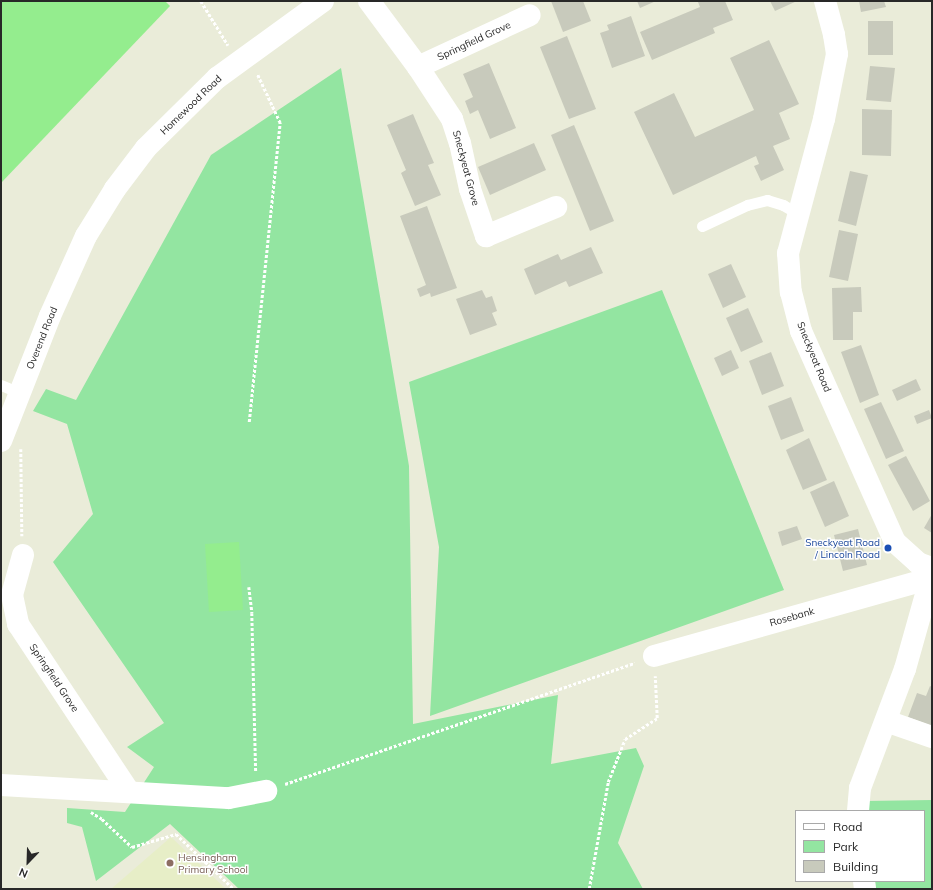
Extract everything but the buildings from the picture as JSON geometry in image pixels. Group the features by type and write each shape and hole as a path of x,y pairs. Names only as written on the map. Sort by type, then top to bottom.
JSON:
{"street":[{"name":"Homewood Road","path":"86,236 115,189 146,148 217,78 323,1"},
{"name":"Sneckyeat Grove","path":"369,1 418,67 452,119 460,143 470,189 486,236 556,207"},
{"name":"Sneckyeat Road","path":"825,1 834,35 837,54 824,119 797,213 788,253 791,292 801,332 895,542 918,563 932,573"},
{"name":"Springfield Grove","path":"418,67 530,15"},
{"name":"Overend Road","path":"11,444 10,389 50,316 86,236"},
{"name":"Springfield Grove","path":"23,554 12,595 18,624 129,792"},
{"name":"Rosebank","path":"654,656 932,573"},
{"path":"858,810 860,788 907,662 932,573"},
{"path":"886,721 932,737"},
{"path":"1,785 229,798 261,792"}],"lane":[{"path":"702,226 747,205 767,200 783,205 797,213"}],"path":[{"path":"201,1 244,58 280,123 249,422"},
{"path":"11,444 23,554"},
{"path":"249,587 252,613 261,792 654,656 657,718 625,739 608,782 589,889"},
{"path":"89,810 102,819 132,847 176,834 234,889"}],"shaded area":[{"name":"Hensingham Primary School","path":"171,837 226,889 111,889"}],"green space":[{"path":"1,1 165,1 170,6 1,183"},
{"path":"341,68 409,466 413,724 558,695 551,764 636,748 644,766 618,843 643,889 239,889 170,824 96,881 82,827 67,823 67,808 125,812 154,767 127,747 164,723 53,562 93,514 67,424 33,411 46,389 76,400 211,155"},
{"path":"662,290 784,590 430,716 439,547 409,382"},
{"path":"239,542 243,610 209,612 205,544"},
{"path":"932,800 932,889 876,889 875,882 925,882 925,810 866,810 865,801"}],"place":[{"name":"Sneckyeat Road / Lincoln Road","path":"888,548"},
{"name":"Hensingham Primary School","path":"170,863"}]}
